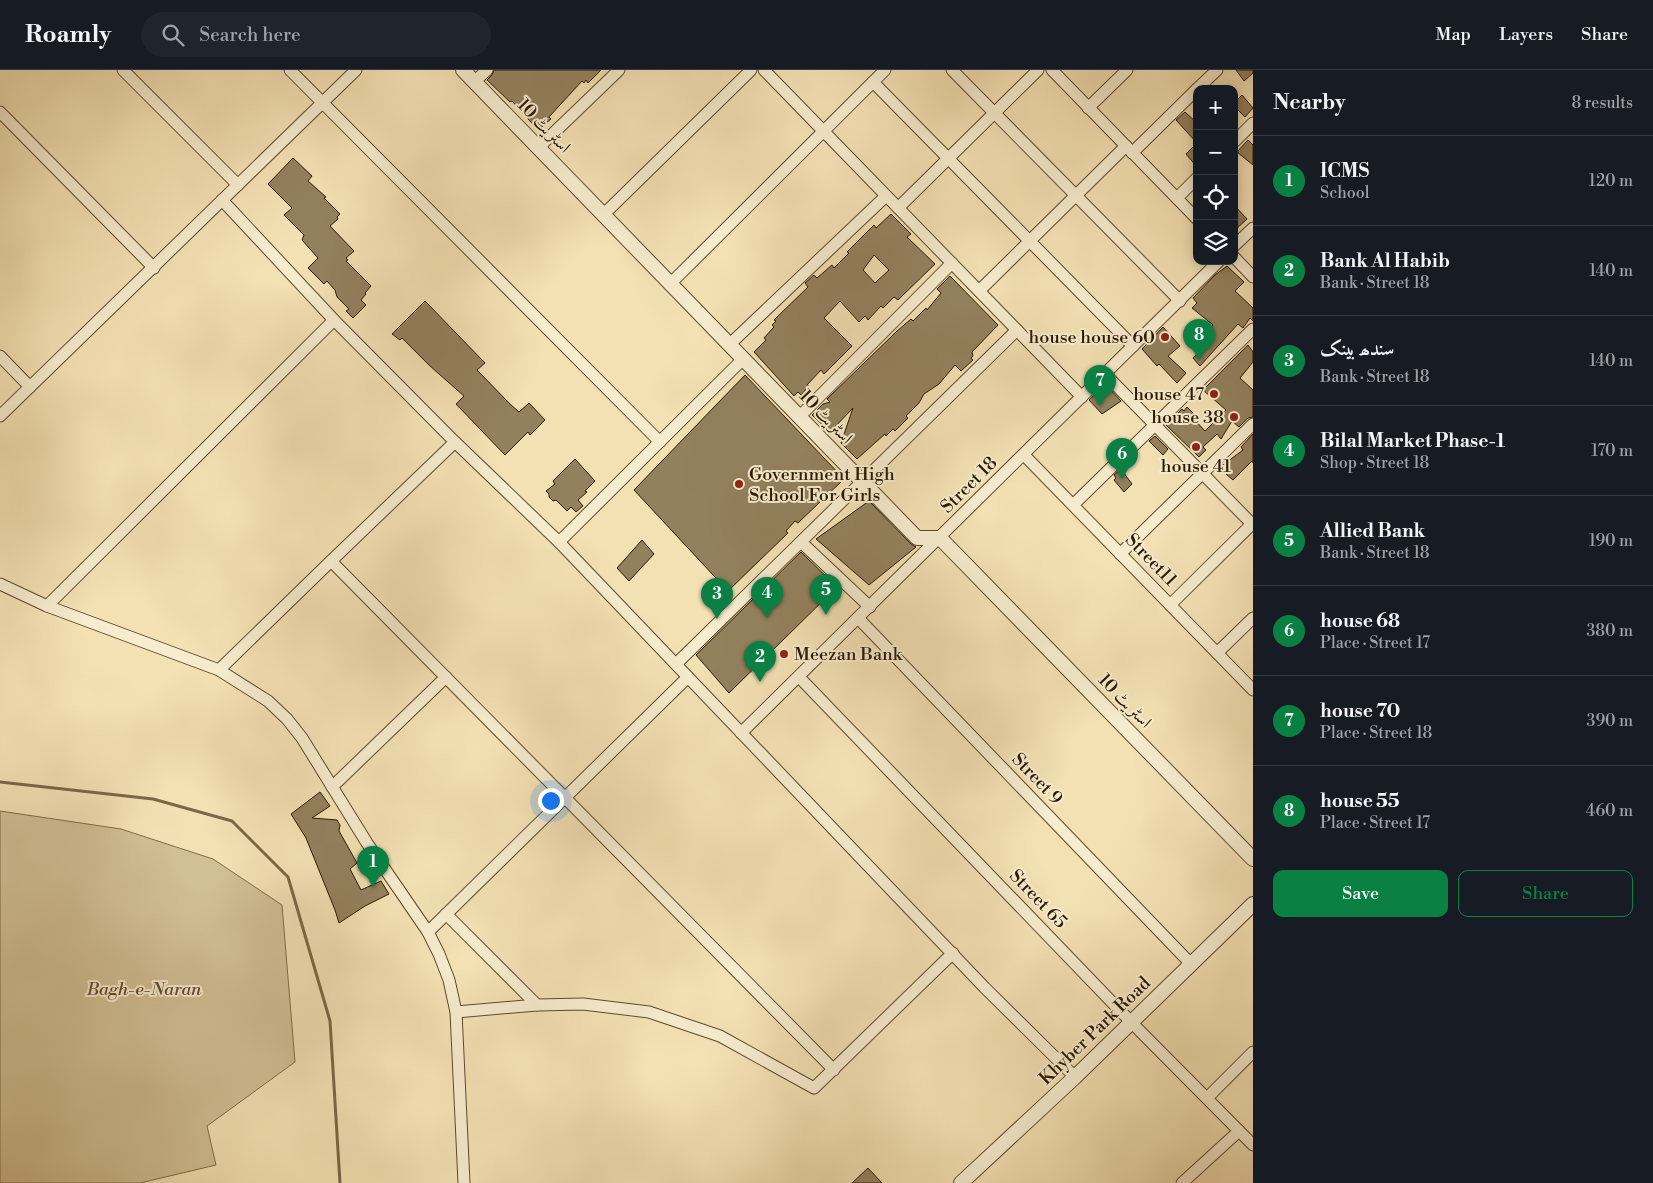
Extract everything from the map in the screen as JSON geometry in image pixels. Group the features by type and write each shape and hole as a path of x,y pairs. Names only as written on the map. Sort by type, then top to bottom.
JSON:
{"street":[{"path":"123,70 238,185"},
{"path":"290,70 660,442"},
{"path":"0,416 356,70"},
{"name":"اسٹریٹ 10","path":"463,70 917,538 940,538 1253,859"},
{"path":"474,82 487,70"},
{"path":"538,148 619,70"},
{"path":"603,215 751,70"},
{"path":"670,284 885,70"},
{"path":"952,70 1180,300"},
{"path":"898,208 1038,70"},
{"path":"1052,70 1193,215"},
{"path":"1088,108 1127,70"},
{"path":"1201,85 1216,70"},
{"path":"772,73 886,196 1082,397"},
{"path":"873,82 1133,346"},
{"path":"979,291 1076,195 1193,93"},
{"path":"0,112 154,268"},
{"path":"1238,138 1253,124"},
{"path":"1176,198 1193,182"},
{"path":"729,345 886,196"},
{"path":"222,200 334,320 455,442 559,542 952,953 1075,1077"},
{"path":"1238,242 1253,228"},
{"path":"1238,262 1253,277"},
{"path":"799,416 952,263"},
{"name":"Street 18","path":"742,733 1215,265"},
{"path":"47,606 334,320"},
{"path":"1073,505 1253,329"},
{"path":"676,664 1017,330"},
{"path":"0,356 30,387"},
{"path":"559,542 743,359"},
{"path":"1105,374 1253,524 1170,604"},
{"path":"1120,554 1253,424"},
{"path":"219,670 455,442"},
{"name":"Street11","path":"1024,455 1253,690"},
{"path":"801,542 870,607"},
{"path":"330,561 834,1070"},
{"path":"0,584 47,606 219,670 254,690 287,719 302,738 367,843 428,932 449,980 456,1012 464,1183"},
{"name":"Street 9","path":"858,618 1191,964"},
{"path":"1217,653 1253,618"},
{"path":"332,787 446,677"},
{"name":"Street 65","path":"799,677 1131,1022 1253,1145"},
{"path":"428,932 688,678"},
{"name":"Khyber Park Road","path":"961,1183 1075,1077 1253,904"},
{"path":"446,914 537,1005"},
{"path":"456,1012 537,1005 583,1004 648,1012 720,1036 814,1088 952,953"},
{"path":"1207,1098 1253,1052"},
{"path":"1182,1183 1239,1131"}],"green space":[{"name":"Bagh-e-Naran","path":"0,811 121,829 213,859 282,905 295,1062 207,1126 216,1165 140,1183 0,1183"}],"building":[{"path":"494,70 601,70 588,83 586,80 584,83 582,81 549,117 551,119 538,130 512,101 510,102 487,80"},
{"path":"1236,70 1253,70 1253,73 1244,81"},
{"path":"1242,95 1253,108 1245,117 1238,110 1238,99"},
{"path":"1185,112 1193,119 1193,139 1176,120"},
{"path":"1248,140 1253,145 1253,165 1238,153"},
{"path":"1193,147 1193,162 1186,154"},
{"path":"293,158 312,176 308,181 326,197 324,198 340,214 337,217 338,219 330,226 354,251 346,258 348,260 346,261 371,286 361,300 366,305 353,318 346,311 349,309 337,297 335,290 327,281 324,284 308,268 318,258 302,240 304,235 284,215 292,208 268,184"},
{"path":"1238,209 1247,219 1238,227"},
{"path":"891,214 911,234 907,237 935,264 898,300 894,297 883,308 881,306 868,320 865,316 859,322 840,301 824,318 852,346 824,374 821,370 807,385 809,386 801,395 798,392 794,396 754,352 766,340 764,338 774,327 772,325 776,321 774,320 808,287 805,283 814,275 817,278 832,265 834,268 874,225 876,228","holes":["874,255 889,270 875,283 863,270"]},
{"path":"1227,266 1244,282 1235,291 1253,308 1253,321 1250,318 1243,328 1238,324 1200,366 1193,358 1199,352 1193,346 1213,325 1192,308 1197,303 1193,298 1215,275"},
{"path":"950,276 998,325 972,352 973,356 971,358 973,360 961,371 955,365 939,384 924,394 919,403 906,416 908,418 895,431 893,429 886,436 885,434 857,459 841,443 853,408 830,432 812,415 823,404 830,402 827,399 896,332 911,319 913,321 926,308 927,310 941,293 937,289"},
{"path":"425,301 485,363 477,370 510,404 519,412 529,403 545,420 530,435 528,432 505,455 456,404 464,396 402,338 400,340 392,334"},
{"path":"1163,327 1180,346 1168,356 1186,373 1177,383 1159,364 1157,366 1142,349"},
{"path":"1248,345 1253,352 1253,362 1240,378 1253,390 1253,417 1248,418 1239,427 1232,421 1221,439 1217,434 1203,447 1206,450 1199,457 1166,425 1182,409 1184,411 1187,407 1195,415 1193,418 1205,431 1226,410 1203,390"},
{"name":"Government High School For Girls","path":"745,375 844,479 798,523 795,521 786,531 788,533 728,591 634,490"},
{"path":"1105,384 1121,401 1102,414 1089,400"},
{"path":"1253,434 1253,463 1252,461 1233,480 1219,468 1243,450 1241,447"},
{"path":"1155,436 1168,449 1163,455 1149,441"},
{"path":"575,459 595,481 578,500 583,506 576,512 571,507 567,511 556,500 553,501 546,491 555,484 553,481"},
{"path":"1121,469 1132,484 1124,492 1114,480 1116,478 1114,475"},
{"path":"869,501 916,547 869,585 816,539"},
{"path":"642,540 654,554 629,581 617,568"},
{"path":"801,552 837,587 729,693 696,655"},
{"path":"320,792 330,806 312,818 337,820 340,825 339,831 357,863 350,869 361,890 381,881 389,894 365,906 339,923 306,838 291,814"},
{"path":"868,1168 882,1183 852,1183"}],"waterway":[{"path":"0,782 153,799 232,821 288,877 330,1021 340,1183"}],"place":[{"name":"house house 60","path":"1165,337"},
{"name":"house 55","path":"1199,360"},
{"name":"house 47","path":"1214,394"},
{"name":"house 70","path":"1100,406"},
{"name":"house 38","path":"1234,417"},
{"name":"house 41","path":"1196,447"},
{"name":"house 68","path":"1122,479"},
{"name":"Government High School For Girls","path":"739,484"},
{"name":"Allied Bank","path":"826,615"},
{"name":"Bilal Market Phase-1","path":"767,618"},
{"name":"سندھ بینک","path":"717,619"},
{"name":"Meezan Bank","path":"784,654"},
{"name":"Bank Al Habib","path":"760,682"},
{"name":"ICMS","path":"373,887"}]}
